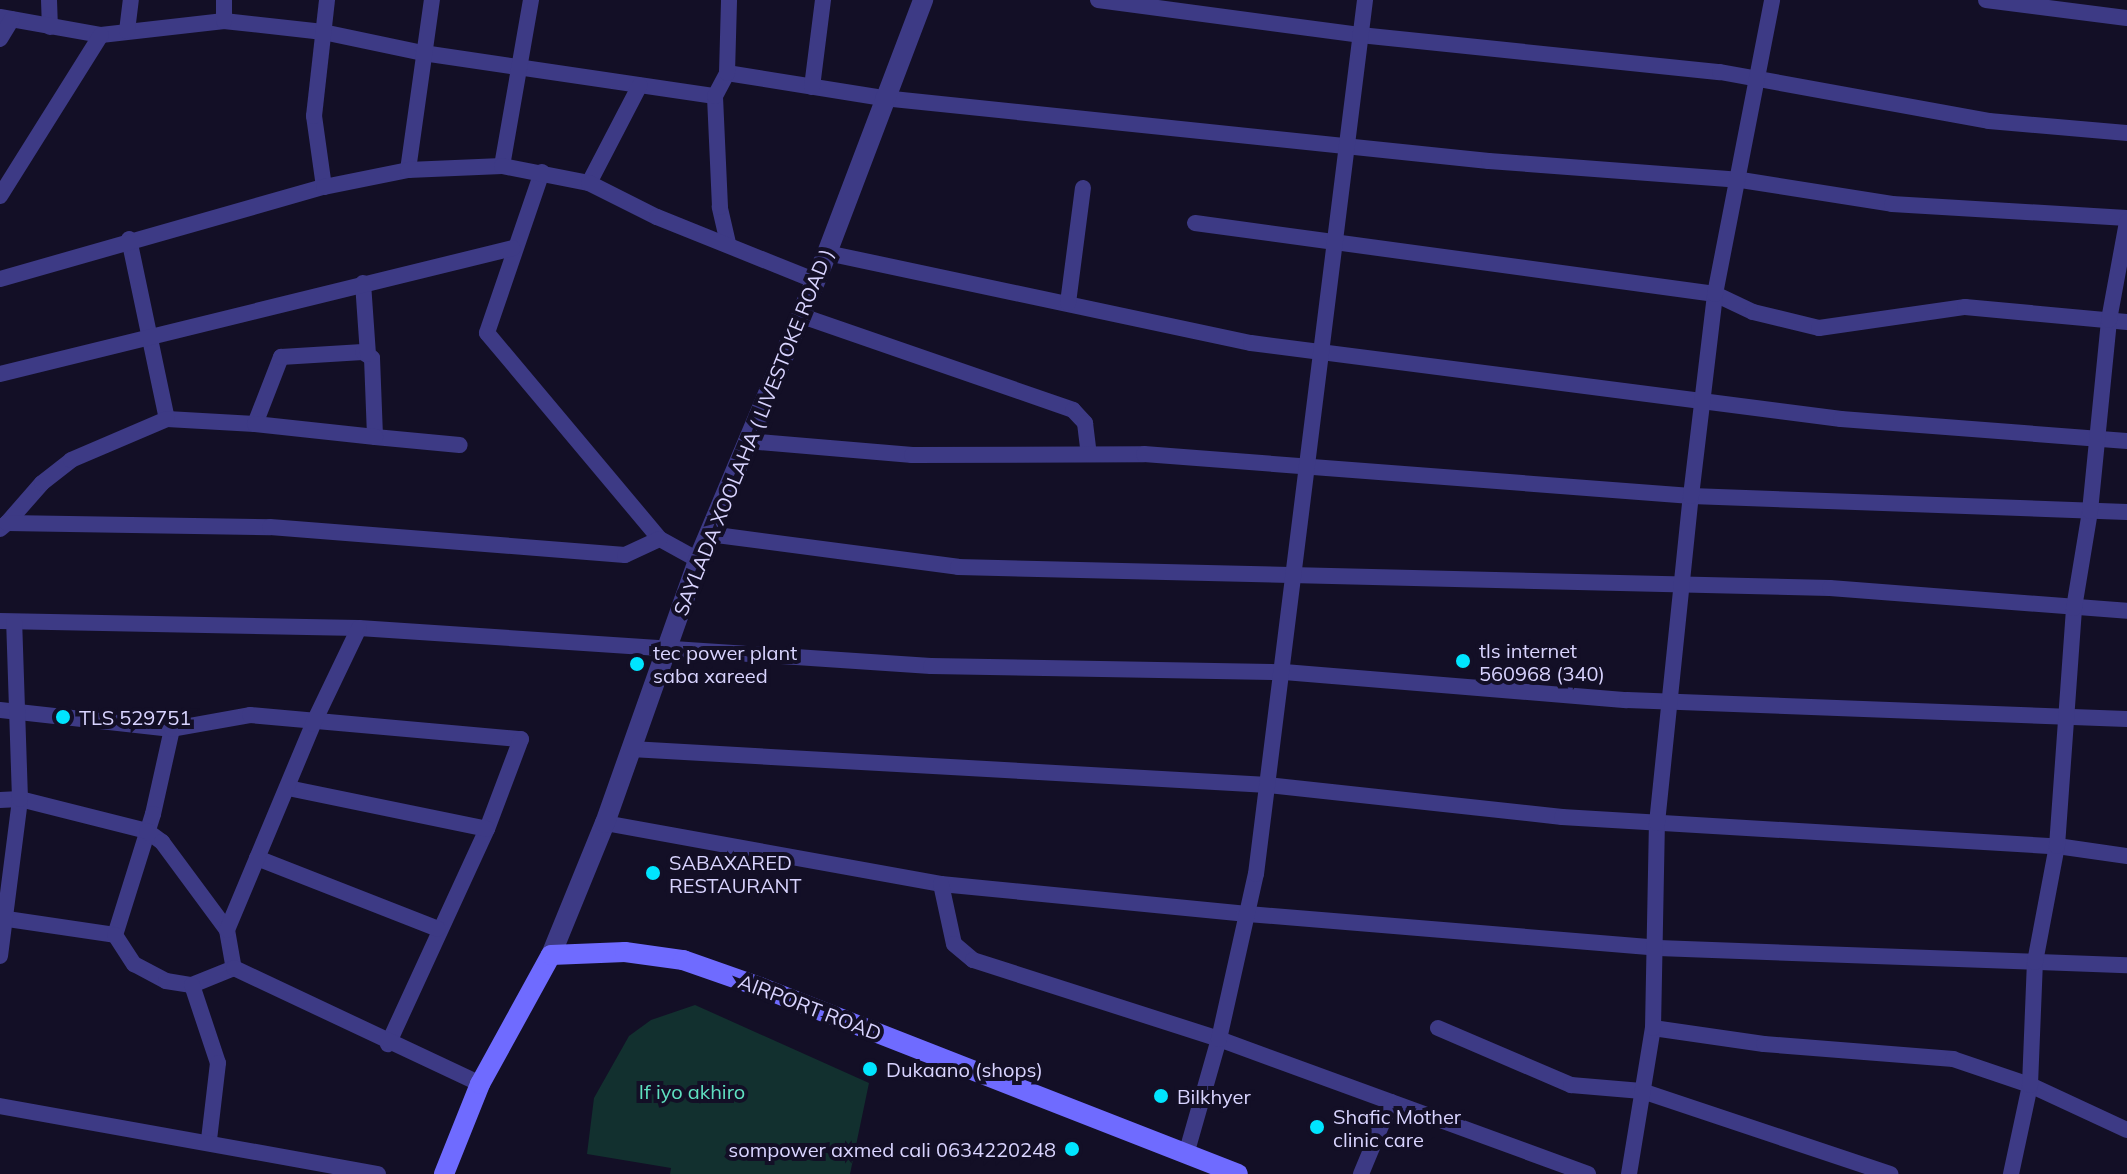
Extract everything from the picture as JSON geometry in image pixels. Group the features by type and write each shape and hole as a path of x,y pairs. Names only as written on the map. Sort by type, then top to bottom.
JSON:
{"main road":[{"name":"AIRPORT ROAD","path":"551,955 625,952 683,960 1187,1151 1215,1170 1238,1174"},
{"path":"444,1174 480,1084 551,955"}],"street":[{"path":"49,0 50,27"},
{"path":"127,31 131,0"},
{"path":"224,0 224,21"},
{"path":"324,187 314,116 327,0"},
{"path":"408,170 432,0"},
{"path":"502,166 522,67 531,0"},
{"path":"728,243 720,207 715,96 727,73 729,0"},
{"path":"812,87 823,0"},
{"name":"SAYLADA XOOLAHA ( LIVESTOKE ROAD )","path":"551,955 605,823 698,560 827,253 883,98 923,0"},
{"path":"1187,1151 1219,1039 1248,914 1268,785 1297,573 1344,144 1365,0"},
{"path":"1629,1174 1653,1028 1658,948 1657,823 1666,701 1683,584 1715,294 1741,180 1772,0"},
{"path":"1986,0 2127,18"},
{"path":"1109,1 1360,35 1757,79 1989,121 2127,133"},
{"path":"0,39 6,18 101,35 224,21 323,32 423,53 715,96"},
{"path":"0,196 101,35"},
{"path":"727,73 883,98 1489,161 1741,180 1892,204 2127,220 2109,320 2090,511 2074,608 2057,846 2035,962 2030,1085 2011,1174"},
{"path":"589,183 640,85"},
{"path":"0,279 129,239 324,187 408,170 502,166 589,183 657,217 814,280"},
{"path":"542,172 513,248 487,333 660,539 698,560"},
{"path":"1068,303 1083,188"},
{"path":"1195,223 1715,294 1753,312 1819,328 1965,307 2127,322"},
{"path":"129,239 167,419"},
{"path":"0,375 150,341 363,283 513,248"},
{"path":"827,253 1251,343 1703,403 2127,441"},
{"path":"363,283 375,437"},
{"path":"799,315 1073,410 1085,423 1089,454"},
{"path":"255,424 281,357 368,354"},
{"path":"4,526 42,483 71,460 167,419 255,424 460,445"},
{"path":"746,441 912,455 1089,454 1691,496 2127,512"},
{"path":"4,526 270,527 625,555 660,539"},
{"path":"709,534 958,567 1830,588 2127,611"},
{"path":"0,956 20,799 8,710 7,622 359,628 931,666 1284,672 1666,701 2127,719"},
{"path":"227,930 313,724 359,628"},
{"path":"8,710 172,729 243,715 313,724 516,735 523,745 388,1044"},
{"path":"115,935 147,831 172,729"},
{"path":"631,749 1268,785 1657,823 2057,846 2127,856"},
{"path":"288,788 487,829"},
{"path":"0,800 20,799 147,831 175,855 227,930 234,968"},
{"path":"605,823 941,884 1248,914 1658,948 2127,965"},
{"path":"257,858 438,929"},
{"path":"941,884 954,944 973,960 1219,1039 1588,1174"},
{"path":"3,918 115,935 134,964 166,981 192,985 234,968 388,1044 480,1084"},
{"path":"192,985 218,1063 209,1140"},
{"path":"1438,1028 1571,1085 1642,1091 1890,1174"},
{"path":"1653,1028 1811,1049 1924,1053 2030,1085 2127,1130"},
{"path":"1361,1174 1391,1102"},
{"path":"0,1106 209,1140 378,1174"}],"green space":[{"name":"If iyo akhiro","path":"695,1005 869,1083 850,1174 670,1174 671,1168 587,1154 594,1098 629,1036 651,1020"}],"place":[{"name":"tls internet 560968 (340)","path":"1463,661"},
{"name":"tec power plant saba xareed","path":"637,664"},
{"name":"TLS 529751","path":"63,717"},
{"name":"SABAXARED RESTAURANT","path":"653,873"},
{"name":"Dukaano (shops)","path":"870,1069"},
{"name":"Bilkhyer","path":"1161,1096"},
{"name":"Shafic Mother clinic care","path":"1317,1127"},
{"name":"sompower axmed cali 0634220248","path":"1072,1149"}]}
